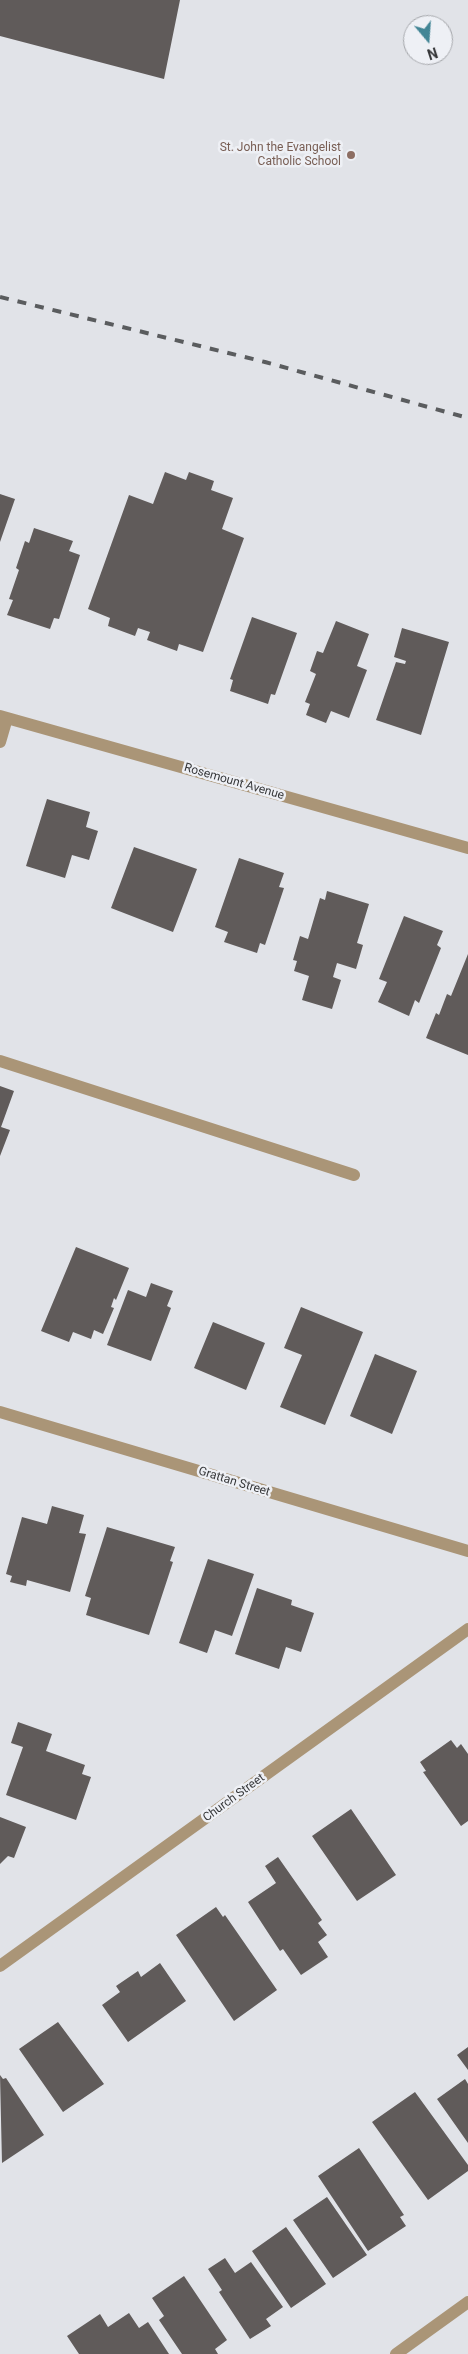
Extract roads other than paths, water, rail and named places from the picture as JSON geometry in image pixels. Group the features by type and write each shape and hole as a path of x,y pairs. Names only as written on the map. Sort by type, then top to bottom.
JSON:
{"street":[{"path":"0,742 3,717"},
{"name":"Rosemount Avenue","path":"3,717 468,848"},
{"path":"0,1061 354,1175"},
{"name":"Grattan Street","path":"0,1412 468,1551"},
{"name":"Church Street","path":"0,1966 468,1630"},
{"path":"396,2354 468,2302"}],"railway":[{"path":"0,297 265,362 468,418"}],"place":[{"name":"St. John the Evangelist Catholic School","path":"351,155"}]}
